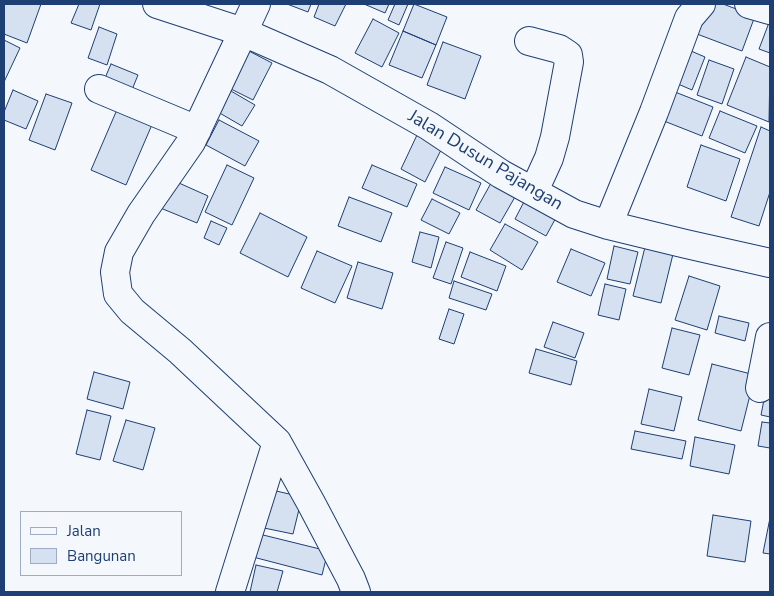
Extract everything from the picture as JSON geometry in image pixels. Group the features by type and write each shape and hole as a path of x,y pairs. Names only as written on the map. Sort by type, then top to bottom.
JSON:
{"street":[{"name":"Jalan Dusun Pajangan","path":"157,4 243,32 330,70 429,126 500,174 574,214 608,225 770,263"},
{"path":"256,4 191,142 141,214 119,252 115,272 118,294 132,311 180,351 277,442 351,579 356,592"},
{"path":"608,225 654,112 689,18 702,4"},
{"path":"749,4 770,10"},
{"path":"529,42 559,49 568,55 570,62 555,137 549,158 534,191"},
{"path":"99,89 197,130"},
{"path":"760,388 770,337"},
{"path":"230,592 277,442"}],"building":[{"path":"4,4 41,4 27,43 4,34"},
{"path":"79,4 100,4 91,30 71,23"},
{"path":"287,4 311,4 308,12"},
{"path":"319,4 346,4 335,26 314,17"},
{"path":"364,4 389,4 385,13"},
{"path":"395,4 408,4 399,25 388,20"},
{"path":"414,4 447,17 436,45 403,31"},
{"path":"708,4 723,4 755,16 742,51 697,34"},
{"path":"373,19 399,33 382,67 355,53"},
{"path":"770,20 770,53 759,49"},
{"path":"99,27 117,34 107,65 88,58"},
{"path":"403,31 436,45 422,78 389,65"},
{"path":"4,40 20,48 4,82"},
{"path":"443,42 481,56 465,99 427,85"},
{"path":"247,50 272,63 253,100 227,87"},
{"path":"691,51 705,57 692,90 678,84"},
{"path":"746,57 770,67 769,122 727,105"},
{"path":"709,60 734,69 722,104 697,95"},
{"path":"111,64 138,75 129,97 102,85"},
{"path":"224,87 255,105 242,126 211,108"},
{"path":"13,90 38,101 26,129 4,120 4,112"},
{"path":"675,92 713,107 702,136 664,121"},
{"path":"46,94 72,103 55,150 29,140"},
{"path":"119,105 154,120 126,185 91,170"},
{"path":"720,111 757,126 745,153 709,138"},
{"path":"219,120 259,141 245,166 206,145"},
{"path":"761,127 770,131 770,192 759,226 731,217"},
{"path":"417,135 442,148 425,182 401,169"},
{"path":"701,145 740,159 726,201 687,187"},
{"path":"227,165 254,178 232,225 205,212"},
{"path":"372,165 417,184 407,207 362,188"},
{"path":"445,167 481,183 469,210 433,193"},
{"path":"495,176 519,190 500,223 476,210"},
{"path":"170,179 208,196 197,223 158,207"},
{"path":"527,196 558,214 546,236 515,219"},
{"path":"349,197 392,213 381,242 338,226"},
{"path":"432,199 460,213 449,234 421,220"},
{"path":"260,213 307,237 288,277 240,253"},
{"path":"211,221 227,228 219,245 204,238"},
{"path":"505,224 538,242 522,270 490,250"},
{"path":"420,232 439,237 431,268 412,262"},
{"path":"446,242 463,248 451,284 433,278"},
{"path":"646,243 674,250 661,303 633,296"},
{"path":"614,246 638,252 630,284 607,279"},
{"path":"571,249 605,263 591,296 557,282"},
{"path":"317,251 352,266 335,303 301,288"},
{"path":"470,252 506,266 497,291 461,277"},
{"path":"358,262 393,273 382,309 347,298"},
{"path":"689,276 720,286 707,330 675,320"},
{"path":"454,281 492,294 486,310 449,298"},
{"path":"605,284 626,289 619,320 598,315"},
{"path":"449,309 464,314 454,344 439,339"},
{"path":"719,316 749,323 745,341 715,333"},
{"path":"553,322 584,333 575,358 544,347"},
{"path":"672,328 700,335 689,375 662,368"},
{"path":"536,349 577,361 571,385 529,373"},
{"path":"712,364 755,375 741,431 698,420"},
{"path":"770,369 770,417 761,415"},
{"path":"94,372 130,382 123,409 87,399"},
{"path":"649,389 682,397 674,431 641,424"},
{"path":"87,410 111,416 100,460 76,454"},
{"path":"126,420 155,428 143,470 113,461"},
{"path":"762,422 770,423 770,448 758,446"},
{"path":"635,431 686,441 682,459 631,449"},
{"path":"695,437 735,445 729,474 690,466"},
{"path":"272,490 302,497 293,534 264,528"},
{"path":"713,515 751,521 745,562 707,556"},
{"path":"770,518 770,554 763,553"},
{"path":"259,534 328,551 322,575 253,557"},
{"path":"256,565 283,571 277,592 250,592"}]}
